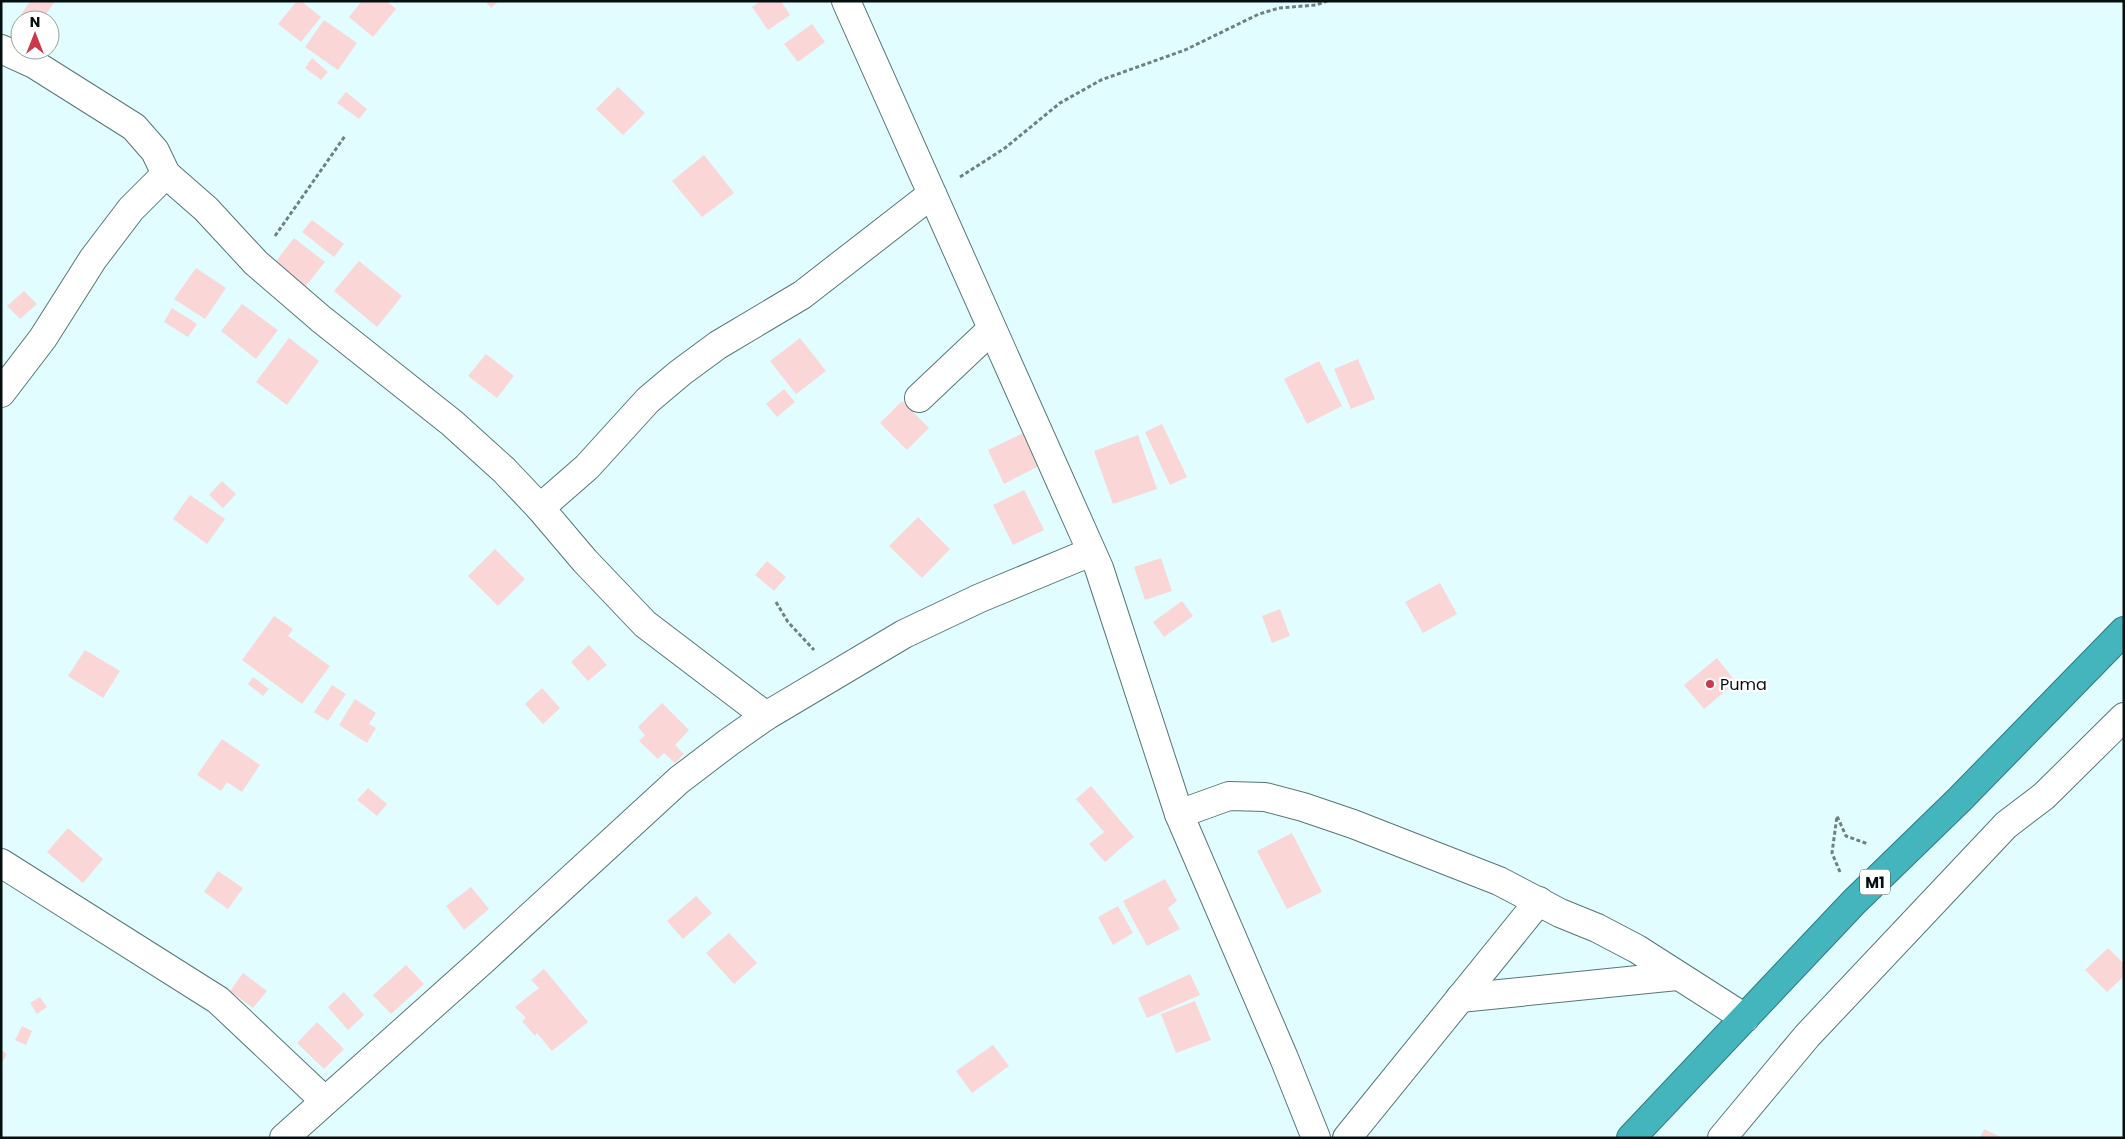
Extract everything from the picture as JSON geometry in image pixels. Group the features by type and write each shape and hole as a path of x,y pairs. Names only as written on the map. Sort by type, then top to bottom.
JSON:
{"highway":[{"name":"M1","path":"1631,1138 1854,902 2122,639"}],"street":[{"path":"846,1 1099,568 1179,814 1284,1058 1316,1138"},
{"path":"1,49 34,64 134,127 155,151 166,174 206,209 256,263 320,319 452,422 504,470 540,508 585,561 645,624 766,716"},
{"path":"1,393 43,338 93,259 131,209 166,174"},
{"path":"540,508 587,468 648,400 680,373 718,345 802,295 932,194"},
{"path":"919,398 992,329"},
{"path":"284,1138 482,961 679,780 766,716 920,626 980,598 1091,552"},
{"path":"1722,1138 1807,1036 2006,825 2044,796 2124,717"},
{"path":"1179,814 1229,796 1264,797 1303,807 1353,824 1499,881 1637,948 1676,976 1745,1018"},
{"path":"1,863 218,1000 325,1101"},
{"path":"1347,1138 1539,901"},
{"path":"1460,998 1676,976"}],"path":[{"path":"932,194 1005,148 1060,103 1101,80 1185,50 1259,14 1279,8 1316,5 1327,1"},
{"path":"256,263 345,136"},
{"path":"776,602 788,622 837,674"},
{"path":"1854,902 1832,853 1837,816 1846,836 1870,844 1906,851"}],"building":[{"path":"30,1 55,1 49,10 24,10"},
{"path":"297,1 301,1 321,17 301,42 278,24"},
{"path":"362,1 386,1 396,9 373,37 349,17"},
{"path":"485,1 499,1 491,8"},
{"path":"761,1 781,1 790,15 768,30 752,7"},
{"path":"324,20 357,43 338,70 305,47"},
{"path":"812,24 825,42 798,62 784,44"},
{"path":"312,58 328,72 321,80 305,68"},
{"path":"618,87 645,113 623,135 596,109"},
{"path":"346,92 367,109 359,119 337,103"},
{"path":"704,155 734,193 702,217 672,181"},
{"path":"312,220 344,244 334,257 302,232"},
{"path":"294,238 325,262 300,293 269,270"},
{"path":"359,261 402,296 377,327 334,291"},
{"path":"196,268 226,288 205,319 174,299"},
{"path":"24,291 37,304 20,319 7,306"},
{"path":"242,304 278,330 256,359 221,331"},
{"path":"172,308 197,324 188,337 164,322"},
{"path":"289,338 319,361 287,405 256,382"},
{"path":"800,338 826,371 796,394 770,361"},
{"path":"486,354 514,376 497,398 468,376"},
{"path":"1358,359 1375,399 1351,409 1334,369"},
{"path":"1319,361 1342,406 1307,424 1284,379"},
{"path":"784,389 795,402 777,417 766,404"},
{"path":"902,401 929,428 907,450 880,423"},
{"path":"1162,424 1187,477 1170,485 1145,432"},
{"path":"1025,432 1041,465 1004,484 988,450"},
{"path":"1138,435 1157,489 1113,504 1094,451"},
{"path":"222,481 236,494 223,508 209,495"},
{"path":"1024,490 1044,530 1013,545 993,505"},
{"path":"190,495 225,519 207,544 173,519"},
{"path":"918,517 950,549 922,578 889,546"},
{"path":"495,549 525,579 498,606 468,576"},
{"path":"1161,558 1172,591 1145,600 1134,567"},
{"path":"767,561 786,577 774,591 755,575"},
{"path":"1440,583 1457,614 1423,633 1405,602"},
{"path":"1182,601 1193,616 1164,637 1153,622"},
{"path":"1280,609 1290,636 1272,643 1262,616"},
{"path":"274,616 293,629 288,636 330,666 302,704 242,660"},
{"path":"589,645 607,665 588,681 571,662"},
{"path":"85,650 120,671 103,698 68,676"},
{"path":"1717,658 1736,682 1704,709 1684,685"},
{"path":"253,677 269,689 263,696 248,684"},
{"path":"332,685 346,694 328,721 314,712"},
{"path":"542,688 560,708 543,724 525,704"},
{"path":"355,699 376,713 369,724 376,728 367,743 339,725"},
{"path":"662,703 689,730 675,745 684,754 675,763 664,753 658,759 639,741 645,735 638,727"},
{"path":"222,739 260,765 242,792 227,782 221,791 197,775"},
{"path":"1091,786 1134,837 1105,862 1089,844 1104,832 1076,799"},
{"path":"368,788 387,804 377,816 357,800"},
{"path":"68,828 103,859 83,883 47,852"},
{"path":"1292,833 1322,892 1287,909 1257,851"},
{"path":"218,871 243,888 228,909 204,892"},
{"path":"1165,879 1177,901 1168,908 1180,929 1147,946 1123,901"},
{"path":"471,887 489,909 464,930 446,906"},
{"path":"696,896 712,913 683,939 667,921"},
{"path":"1118,906 1133,933 1113,945 1098,917"},
{"path":"729,933 757,963 734,984 706,953"},
{"path":"2108,948 2124,964 2124,976 2107,992 2085,970"},
{"path":"406,965 424,984 391,1014 373,995"},
{"path":"544,969 588,1022 552,1051 537,1033 535,1036 522,1021 526,1018 515,1007 539,988 531,980"},
{"path":"243,973 267,991 253,1008 230,991"},
{"path":"1190,974 1200,995 1147,1018 1138,998"},
{"path":"344,992 364,1015 348,1030 328,1007"},
{"path":"40,997 47,1007 37,1014 30,1003"},
{"path":"1195,1001 1211,1040 1176,1053 1161,1014"},
{"path":"317,1022 344,1049 324,1069 297,1043"},
{"path":"22,1026 32,1031 26,1045 15,1040"},
{"path":"993,1045 1009,1066 972,1093 956,1071"},
{"path":"1,1050 7,1054 1,1064"},
{"path":"1984,1129 2002,1138 1980,1138"}],"place":[{"name":"Puma","path":"1710,684"}]}
